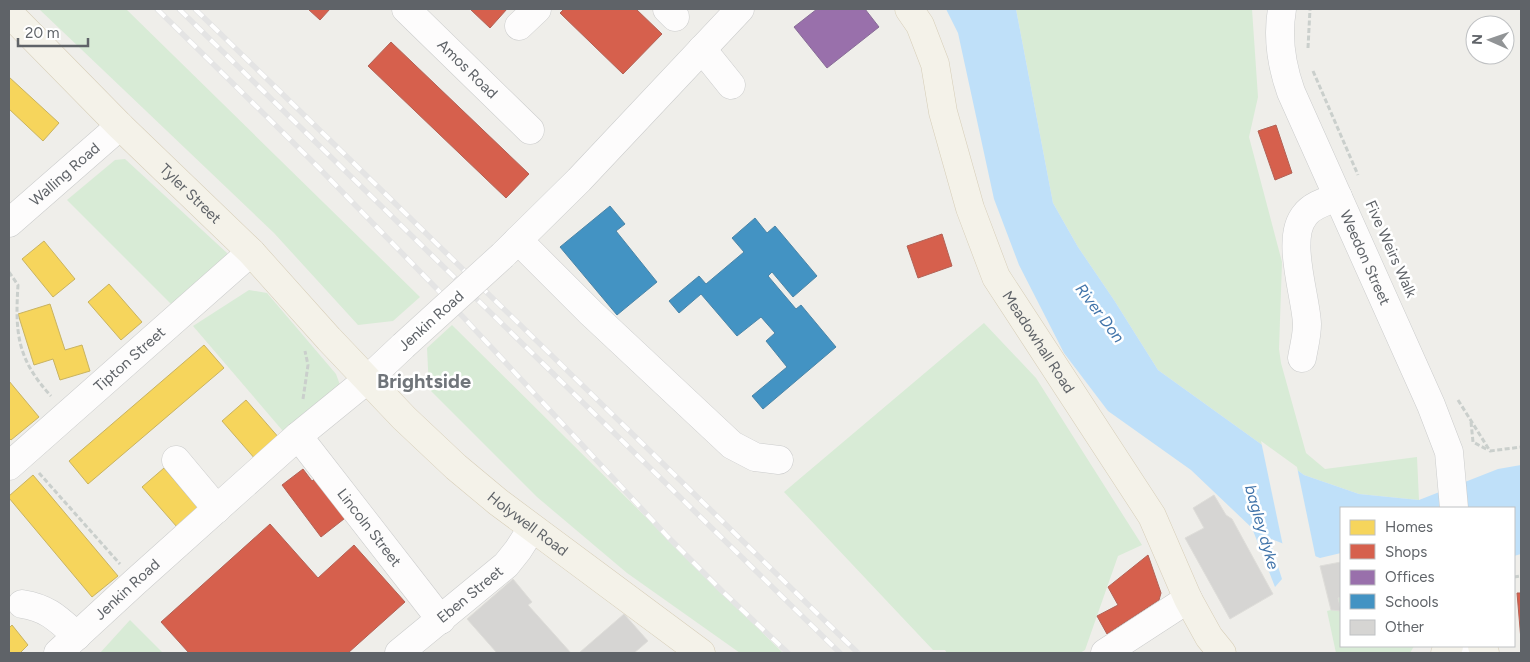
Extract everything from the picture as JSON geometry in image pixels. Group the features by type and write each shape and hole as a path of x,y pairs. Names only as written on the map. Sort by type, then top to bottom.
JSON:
{"main road":[{"name":"Meadowhall Road","path":"909,9 920,25 934,64 943,112 970,208 996,277 1152,516 1188,599 1209,637 1222,653"},
{"name":"Tyler Street","path":"9,13 120,126 251,252 329,339 368,379"},
{"name":"Holywell Road","path":"368,379 404,418 456,467 532,528 701,653"}],"street":[{"name":"Amos Road","path":"406,9 530,130"},
{"name":"Jenkin Road","path":"68,645 134,582 298,436 368,379 510,248 579,180 740,9"},
{"name":"Weedon Street","path":"1282,9 1279,46 1290,92 1431,405 1449,452 1454,507"},
{"path":"702,49 731,84"},
{"name":"Walling Road","path":"9,223 120,126"},
{"path":"1302,358 1307,322 1298,274 1297,244 1299,227 1304,216 1312,207 1338,197"},
{"path":"510,248 591,313 732,445 755,457 779,460"},
{"name":"Tipton Street","path":"15,460 251,252"},
{"name":"Lincoln Street","path":"298,436 395,549 441,620"},
{"path":"176,460 217,509"},
{"name":"Eben Street","path":"399,653 506,565 532,528"},
{"path":"1105,653 1188,599"},
{"path":"22,604 35,606 51,613 68,645"}],"path":[{"path":"1308,48 1310,9"},
{"path":"1312,67 1358,175"},
{"path":"9,272 18,284 16,327 25,360 39,383 68,415"},
{"path":"298,436 308,365 304,347"},
{"path":"1457,398 1490,451"},
{"path":"1471,422 1473,442 1490,451 1521,447"},
{"path":"15,460 78,515 134,582"}],"green space":[{"path":"39,9 126,9 420,297 393,321 358,325 274,233"},
{"path":"1016,9 1252,9 1258,97 1249,137 1282,262 1279,349 1281,363 1306,453 1325,469 1417,457 1419,500 1359,494 1304,475 1158,370 1078,247 1053,203"},
{"path":"125,159 227,253 226,261 174,307 67,200 115,160"},
{"path":"249,290 267,293 336,374 340,385 288,437 193,326"},
{"path":"984,323 1036,378 1142,545 1118,556 1085,650 1080,653 947,653 945,650 933,650 784,492"},
{"path":"452,325 783,653 740,653 627,573 537,497 429,389 427,348"},
{"path":"1327,611 1340,611 1340,647 1413,647 1410,653 1336,653"},
{"path":"130,620 163,653 100,653"}],"water":[{"path":"946,9 1016,9 1053,203 1078,247 1158,370 1304,475 1359,494 1419,500 1498,469 1521,465 1521,554 1515,556 1515,507 1340,507 1340,553 1320,558 1269,538 1282,579 1275,587 1252,528 1191,470 1108,411 1064,353 1019,265 994,199 958,33"}],"pier":[{"path":"1261,441 1297,467 1316,559 1283,546"}],"building: Homes":[{"path":"9,77 59,123 43,141 9,109"},
{"path":"44,241 75,279 53,297 22,259"},
{"path":"109,284 142,322 121,340 88,302"},
{"path":"50,304 65,350 82,345 90,371 60,380 53,359 34,365 18,314"},
{"path":"204,345 224,368 88,484 69,461"},
{"path":"9,381 39,417 11,440 9,438"},
{"path":"246,400 280,439 256,460 222,421"},
{"path":"164,468 199,509 177,527 142,487"},
{"path":"33,475 118,576 92,597 9,498"},
{"path":"12,625 28,645 20,653 9,653 9,628"}],"building: Shops":[{"path":"308,9 330,9 320,20"},
{"path":"470,9 507,9 490,28"},
{"path":"564,9 636,9 662,34 623,74 560,13"},
{"path":"391,42 529,174 506,198 368,66"},
{"path":"1276,125 1292,173 1275,180 1258,131"},
{"path":"942,234 952,266 918,278 907,246"},
{"path":"303,469 312,481 318,476 349,515 321,537 282,485"},
{"path":"270,524 318,578 354,545 405,602 348,653 189,653 161,622"},
{"path":"1148,555 1161,593 1159,600 1107,634 1097,616 1118,605 1108,587"},
{"path":"1517,593 1521,593 1521,640"}],"building: Offices":[{"path":"817,9 865,9 879,27 827,68 794,27"}],"building: Schools":[{"path":"610,206 625,224 616,231 657,282 617,315 560,247"},
{"path":"755,218 767,233 775,226 817,276 793,297 772,272 768,276 796,309 801,305 836,347 763,409 752,396 787,367 766,341 775,333 761,317 737,336 701,294 679,313 669,301 699,276 706,284 744,252 732,238"}],"building: Other":[{"path":"1214,495 1226,515 1232,519 1273,594 1230,619 1185,538 1204,528 1193,508"},
{"path":"1340,562 1340,597 1338,598 1340,611 1331,610 1320,566"},
{"path":"513,579 532,602 528,605 571,653 497,653 467,619"},
{"path":"624,614 648,641 634,653 579,653"}],"railway":[{"path":"157,9 318,167 437,289 668,537 788,653"},
{"path":"179,9 840,653"},
{"path":"195,9 858,653"}],"district":[{"name":"Brightside","path":"424,381"}],"water label":[{"name":"River Don","path":"1100,313"},
{"name":"bagley dyke","path":"1262,527"}]}
